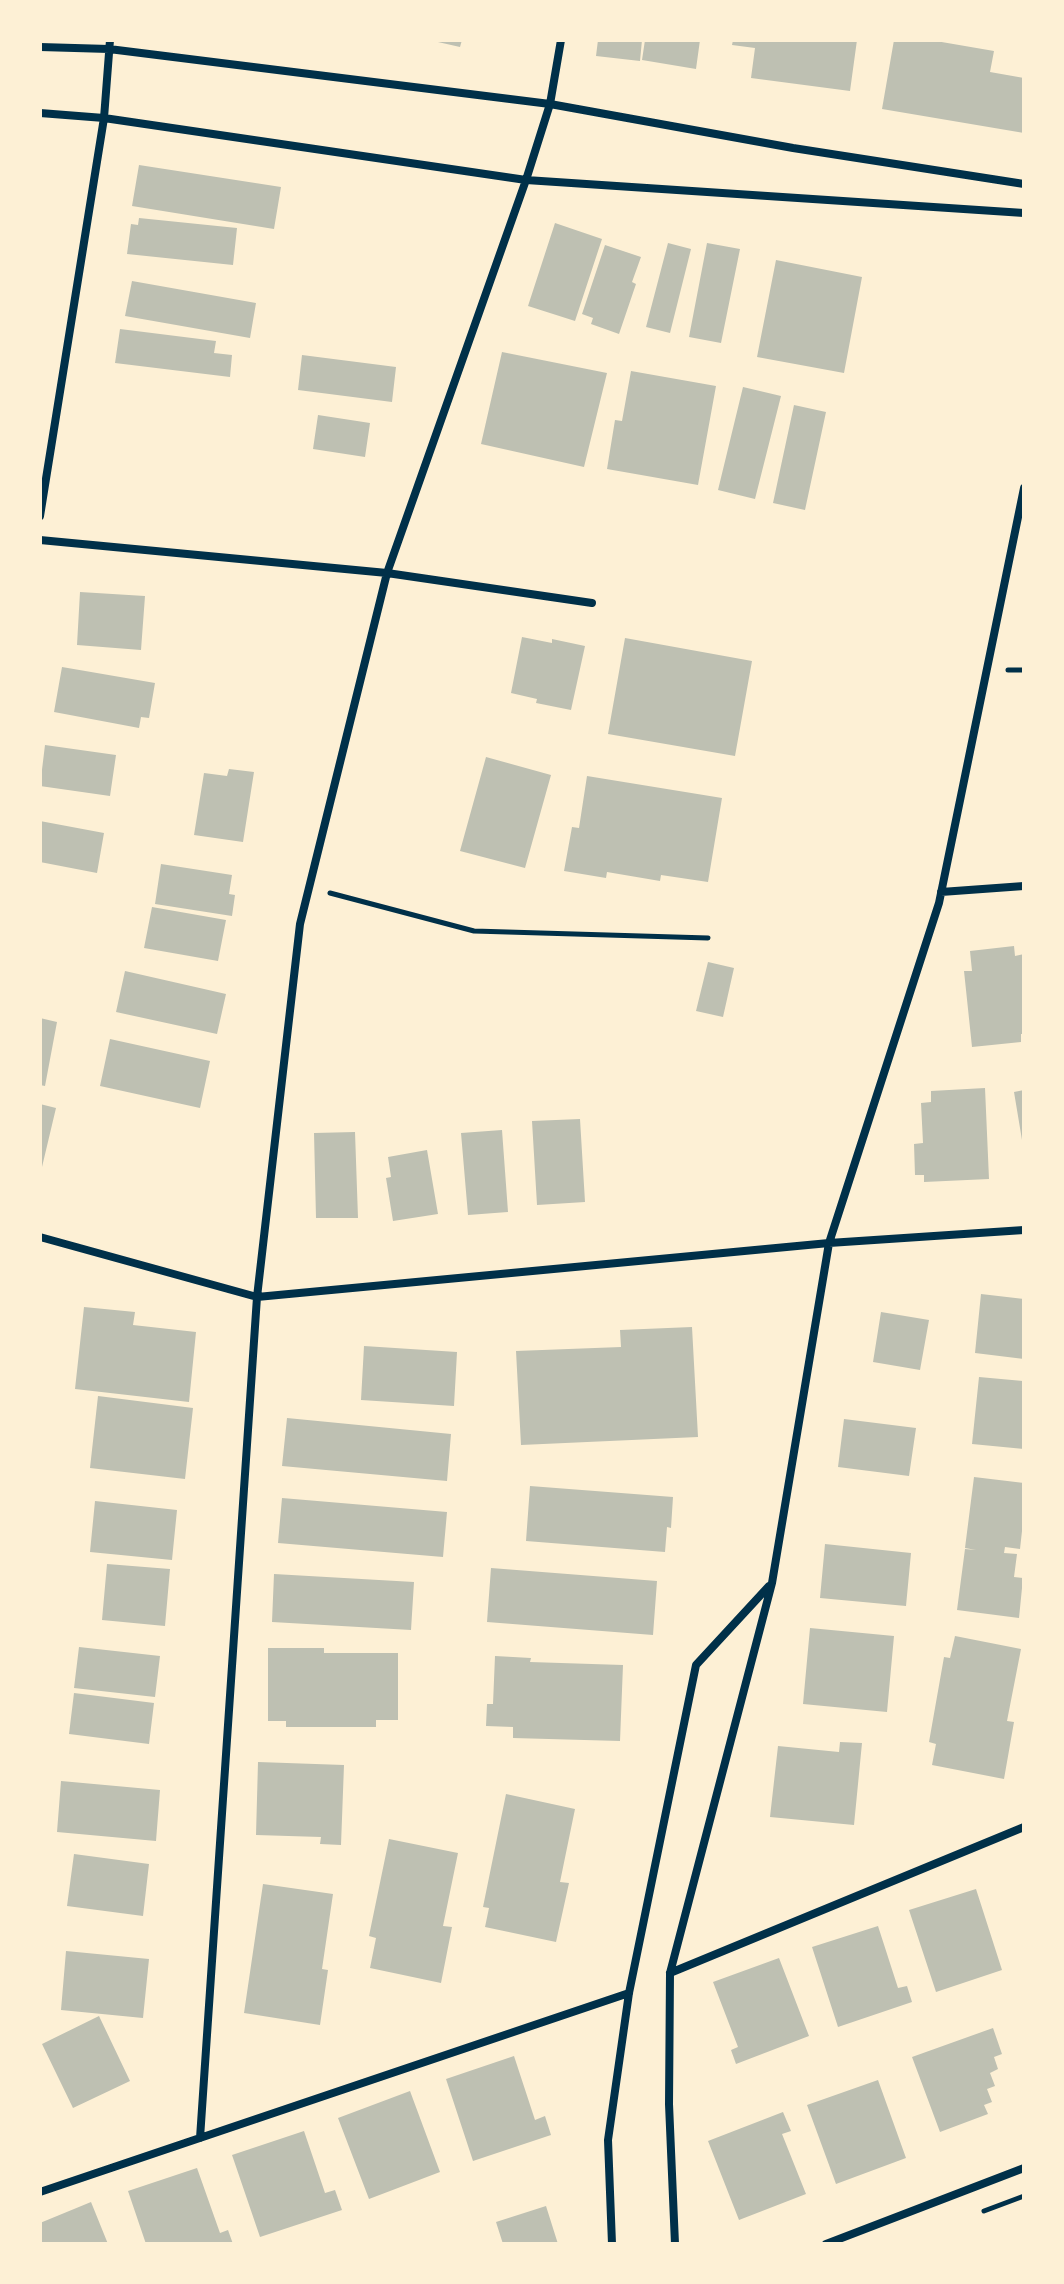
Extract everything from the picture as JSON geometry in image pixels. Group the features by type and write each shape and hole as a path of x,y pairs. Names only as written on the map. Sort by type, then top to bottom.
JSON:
{"street":[{"path":"200,2138 257,1297 300,924 387,573 526,180 550,104 561,40"},
{"path":"40,516 104,118 110,45"},
{"path":"40,47 110,45 550,104 793,148 1024,184"},
{"path":"40,113 104,118 526,180 1024,213"},
{"path":"675,2244 669,2104 670,1973 772,1583 829,1243 941,892 1024,488"},
{"path":"40,540 387,573 592,603"},
{"path":"941,892 1024,886"},
{"path":"40,1237 257,1297 829,1243 1024,1230"},
{"path":"612,2244 608,2140 629,1993 696,1665 772,1583"},
{"path":"670,1973 1024,1827"},
{"path":"40,2192 629,1993"},
{"path":"826,2244 1024,2168"}],"path":[{"path":"309,888 474,931 708,938"}],"building":[{"path":"429,40 462,40 460,47"},
{"path":"598,40 642,40 640,61 596,56"},
{"path":"645,40 700,40 696,69 642,60"},
{"path":"733,40 857,40 850,91 751,78 755,48 732,45"},
{"path":"894,40 930,40 994,51 990,72 1024,78 1024,133 882,109"},
{"path":"139,165 281,187 274,229 132,206"},
{"path":"139,218 237,228 233,265 127,254 131,224 138,225"},
{"path":"555,223 602,239 575,321 528,306"},
{"path":"668,243 691,249 670,333 646,327"},
{"path":"707,243 740,249 721,343 689,337"},
{"path":"605,245 641,257 632,282 636,284 619,334 591,324 593,318 582,314"},
{"path":"776,260 862,277 844,373 757,357"},
{"path":"132,281 256,303 250,338 125,316"},
{"path":"120,329 216,341 214,353 232,355 230,377 115,363"},
{"path":"502,352 607,373 584,467 481,444"},
{"path":"302,355 396,367 392,402 298,390"},
{"path":"631,371 716,386 698,485 607,469 615,420 622,421"},
{"path":"743,387 781,396 755,499 718,490"},
{"path":"794,405 826,412 805,510 773,503"},
{"path":"318,415 370,423 365,457 313,449"},
{"path":"80,592 145,596 141,650 77,645"},
{"path":"522,637 585,646 571,710 536,703 537,699 511,693"},
{"path":"625,638 752,661 735,756 608,734"},
{"path":"62,667 155,683 149,718 141,717 139,728 54,712"},
{"path":"45,745 116,755 110,796 40,786"},
{"path":"486,757 551,775 525,868 460,851"},
{"path":"229,769 254,772 243,842 194,835 204,773 227,776"},
{"path":"587,776 722,798 708,882 661,875 660,881 607,872 606,878 564,871 572,827 579,828"},
{"path":"40,821 104,833 97,873 40,862"},
{"path":"161,864 232,875 229,894 235,895 232,916 155,904"},
{"path":"152,907 226,920 218,961 144,948"},
{"path":"1014,946 1015,956 1024,954 1024,1034 1021,1034 1021,1042 972,1047 964,971 972,971 970,951"},
{"path":"708,962 734,968 723,1017 696,1011"},
{"path":"125,971 226,994 217,1034 116,1012"},
{"path":"40,1018 57,1022 45,1086 40,1085"},
{"path":"110,1039 210,1061 200,1108 100,1086"},
{"path":"985,1088 989,1179 924,1182 924,1175 915,1175 914,1144 923,1143 921,1103 931,1102 931,1091"},
{"path":"1024,1090 1024,1140 1022,1140 1014,1092"},
{"path":"40,1104 56,1108 42,1167 40,1166"},
{"path":"580,1119 585,1202 537,1205 532,1121"},
{"path":"502,1130 508,1212 468,1215 461,1133"},
{"path":"355,1132 358,1218 316,1218 314,1133"},
{"path":"427,1150 438,1214 393,1221 386,1178 391,1177 388,1157"},
{"path":"981,1294 1024,1299 1024,1359 975,1353"},
{"path":"84,1307 135,1312 133,1325 196,1332 189,1402 75,1389"},
{"path":"881,1312 929,1320 920,1370 873,1362"},
{"path":"692,1327 698,1437 521,1445 516,1351 621,1347 620,1330"},
{"path":"364,1346 457,1352 454,1406 361,1400"},
{"path":"979,1377 1023,1381 1024,1449 972,1444"},
{"path":"98,1396 193,1408 185,1479 90,1468"},
{"path":"287,1418 451,1434 447,1481 282,1466"},
{"path":"844,1419 916,1428 909,1476 838,1467"},
{"path":"974,1477 1024,1483 1020,1549 1005,1547 1004,1553 1017,1554 1014,1577 1023,1578 1019,1618 957,1610 965,1549 976,1550 965,1548"},
{"path":"530,1486 673,1497 671,1528 667,1527 665,1552 526,1541"},
{"path":"282,1498 447,1512 443,1557 278,1543"},
{"path":"95,1501 177,1510 172,1560 90,1552"},
{"path":"825,1544 911,1553 906,1606 820,1598"},
{"path":"107,1564 170,1569 165,1626 102,1620"},
{"path":"491,1568 657,1581 653,1635 487,1622"},
{"path":"274,1574 414,1582 411,1630 272,1622"},
{"path":"810,1628 894,1636 887,1712 803,1704"},
{"path":"955,1636 1021,1649 1007,1721 1014,1722 1004,1779 932,1765 936,1744 929,1742 944,1657 950,1658"},
{"path":"79,1647 160,1656 155,1697 74,1688"},
{"path":"268,1648 324,1648 324,1653 398,1653 398,1720 376,1720 376,1727 286,1727 286,1721 268,1721"},
{"path":"495,1656 531,1658 530,1662 623,1665 620,1741 513,1738 513,1727 486,1726 487,1704 493,1704"},
{"path":"74,1693 154,1703 149,1744 69,1734"},
{"path":"840,1742 862,1743 854,1825 770,1817 778,1746 839,1752"},
{"path":"258,1762 344,1765 341,1845 320,1844 321,1837 256,1835"},
{"path":"61,1781 160,1790 156,1841 57,1832"},
{"path":"506,1794 575,1809 560,1882 569,1883 556,1942 485,1927 489,1908 483,1907"},
{"path":"389,1839 458,1853 443,1926 452,1927 441,1983 370,1968 376,1938 369,1936"},
{"path":"74,1854 149,1864 143,1916 67,1906"},
{"path":"263,1884 333,1894 322,1969 328,1970 320,2025 244,2013"},
{"path":"976,1889 1002,1970 936,1992 909,1910"},
{"path":"878,1926 898,1988 907,1986 912,2002 838,2027 812,1947"},
{"path":"66,1951 149,1959 143,2018 61,2010"},
{"path":"779,1958 809,2036 736,2064 731,2050 738,2047 713,1982"},
{"path":"99,2016 130,2081 73,2108 42,2044"},
{"path":"993,2028 1002,2054 994,2057 998,2069 990,2073 995,2086 987,2089 992,2102 984,2105 988,2114 940,2132 912,2057"},
{"path":"514,2056 535,2120 545,2116 551,2135 473,2161 446,2079"},
{"path":"878,2080 906,2158 836,2184 807,2105"},
{"path":"410,2091 440,2172 369,2199 338,2118"},
{"path":"783,2112 791,2131 782,2134 806,2194 739,2220 708,2141"},
{"path":"304,2131 325,2193 335,2190 342,2210 260,2237 232,2155"},
{"path":"197,2168 220,2233 228,2230 233,2244 146,2244 128,2191"},
{"path":"91,2202 108,2244 40,2244 40,2223"},
{"path":"546,2206 558,2244 503,2244 496,2222"}]}
